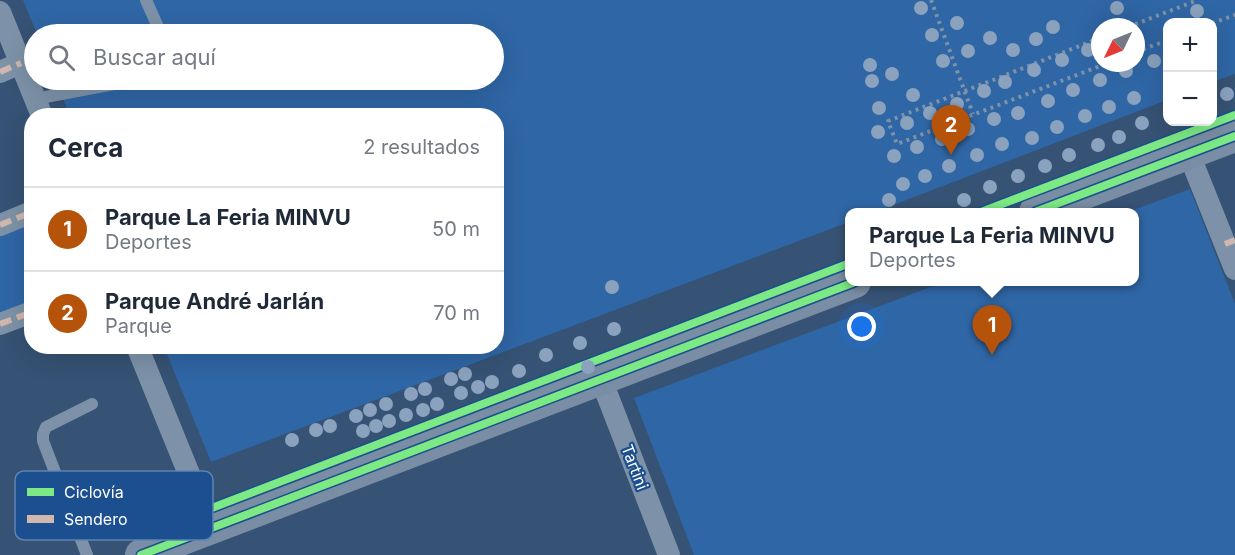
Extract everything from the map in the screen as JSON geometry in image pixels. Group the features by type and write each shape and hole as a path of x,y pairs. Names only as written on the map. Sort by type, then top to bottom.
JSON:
{"main road":[{"path":"1048,208 1235,136"},
{"path":"213,527 845,286"},
{"path":"141,555 180,540"}],"street":[{"path":"0,12 24,70"},
{"path":"0,72 21,63"},
{"path":"32,90 39,107"},
{"path":"1189,154 1230,242 1235,269"},
{"path":"0,225 24,215"},
{"path":"0,324 24,315"},
{"path":"140,354 188,471"},
{"name":"Tartini","path":"601,379 669,555"}],"lane":[{"path":"146,0 157,24"},
{"path":"39,107 99,90"},
{"path":"55,471 44,441 43,434 46,427 92,404"},
{"path":"81,540 87,555"}],"path":[{"path":"931,0 974,114"},
{"path":"1145,20 1198,0"},
{"path":"1217,21 1235,15"},
{"path":"1091,41 888,121 897,144 1091,69"},
{"path":"1145,49 1163,42"}],"shaded area":[{"path":"23,0 1235,0 1235,74 1217,81 1217,18 1163,18 1163,102 885,208 845,208 845,224 504,352 504,108 67,108 59,90 504,90 504,24 33,24"},
{"path":"1190,189 1235,304 1235,555 694,555 634,398 933,286 1139,286 1139,208"},
{"path":"24,220 24,309 0,319 0,231"},
{"path":"167,354 498,354 211,462"}],"marked path":[{"path":"0,72 21,63"},
{"path":"0,225 24,215"},
{"path":"1225,244 1235,240"},
{"path":"0,324 24,315"}],"cycle path":[{"path":"991,208 1235,115"},
{"path":"1046,208 1235,136"},
{"path":"213,508 845,265"},
{"path":"213,527 845,286"},
{"path":"141,555 180,540"}],"place":[{"name":"Parque André Jarlán","path":"951,155"},
{"name":"Parque La Feria MINVU","path":"992,355"}]}
